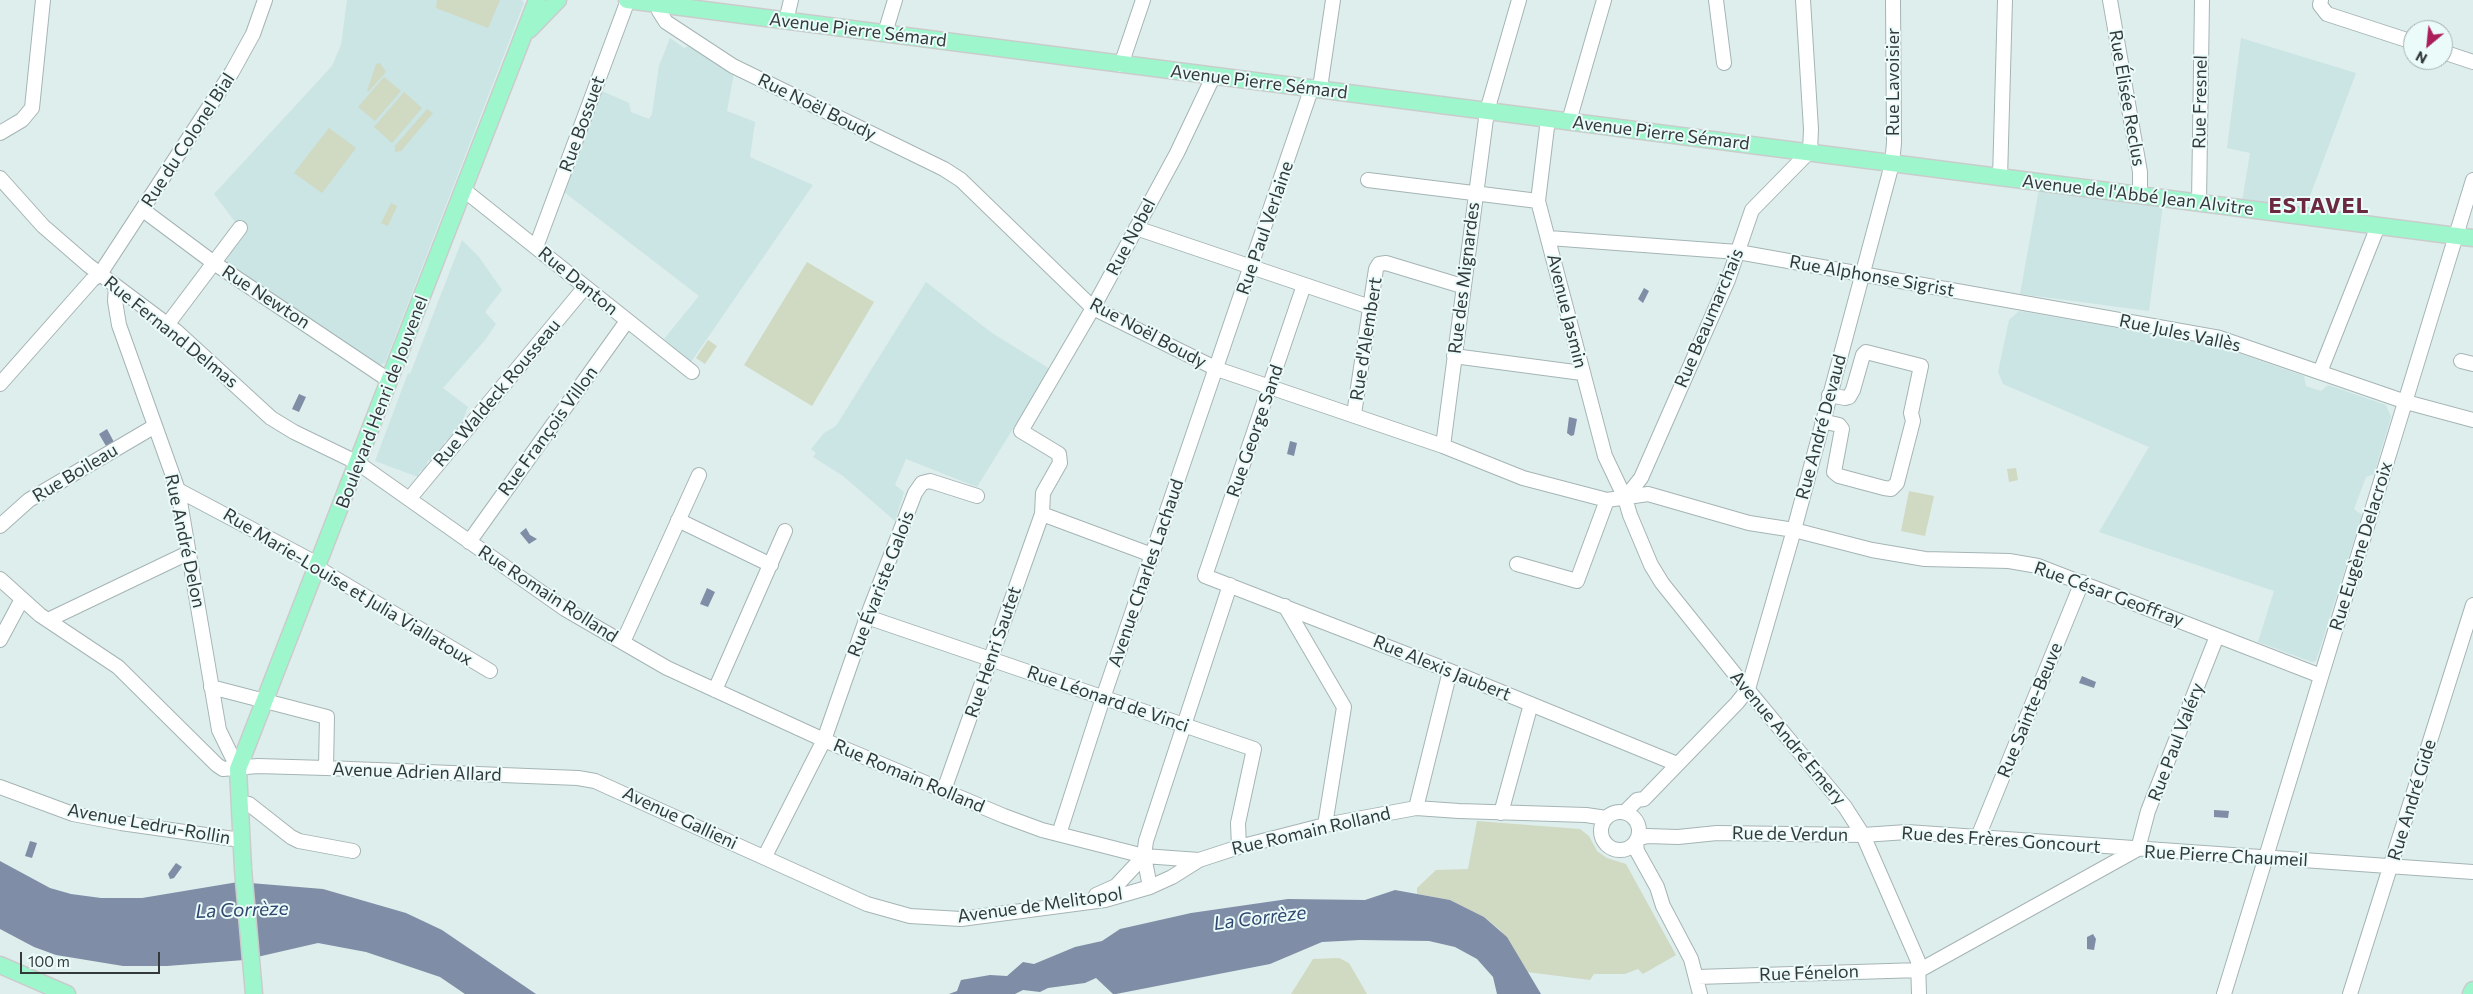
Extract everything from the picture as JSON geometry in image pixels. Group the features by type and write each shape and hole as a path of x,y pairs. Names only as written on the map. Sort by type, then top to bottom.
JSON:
{"main road":[{"name":"Boulevard Henri de Jouvenel","path":"238,769 537,0"},
{"name":"Boulevard Henri de Jouvenel","path":"524,35 558,0"},
{"name":"Avenue Pierre Sémard","path":"627,0 660,4 704,5 786,21 1810,151 1892,164"},
{"name":"Avenue de l'Abbé Jean Alvitre","path":"1892,164 2473,238"},
{"path":"238,769 241,840 253,986"},
{"path":"0,965 67,994"},
{"path":"2472,994 2473,990"}],"street":[{"path":"0,133 22,120 32,108 43,0"},
{"name":"Rue du Colonel Bial","path":"0,384 92,280 100,274 232,72 252,34 265,0"},
{"name":"Rue Bossuet","path":"536,247 627,0"},
{"path":"786,21 791,0"},
{"path":"885,33 896,0"},
{"path":"1122,65 1143,0"},
{"name":"Rue Paul Verlaine","path":"1217,369 1251,267 1316,88 1333,0"},
{"name":"Rue des Mignardes","path":"1443,446 1462,286 1486,111 1519,0"},
{"path":"1569,121 1604,0"},
{"path":"1716,0 1724,63"},
{"path":"1803,0 1811,129 1810,151"},
{"name":"Rue Lavoisier","path":"1892,164 1894,143 1893,0"},
{"path":"2000,178 2005,0"},
{"name":"Rue Élisée Reclus","path":"2110,0 2140,172 2140,196"},
{"name":"Rue Fresnel","path":"2199,203 2202,0"},
{"path":"2320,3 2327,14 2403,39"},
{"name":"Rue Noël Boudy","path":"660,4 659,11 666,22 733,66 944,169 961,180 1093,308 1217,369 1354,414 1443,446 1523,478 1606,500 1625,498"},
{"path":"2453,55 2473,62"},
{"name":"Rue Nobel","path":"1042,514 1043,493 1060,463 1058,454 1022,431 1093,308 1177,153 1214,75"},
{"name":"Avenue Jasmin","path":"1548,118 1538,201 1605,456 1625,498"},
{"name":"Rue Beaumarchais","path":"1625,498 1641,478 1728,280 1752,210 1810,151"},
{"name":"Rue André Devaud","path":"1748,689 1794,530 1892,164"},
{"name":"Rue Fernand Delmas","path":"0,178 43,226 100,274 214,364 271,418 294,432 358,463"},
{"path":"1368,180 1538,201"},
{"name":"Rue Eugène Delacroix","path":"2224,994 2473,180"},
{"name":"Rue Danton","path":"464,190 692,372"},
{"name":"Rue Newton","path":"143,210 214,263 262,291 377,367 390,381"},
{"path":"2320,372 2378,226"},
{"path":"1136,228 1370,307"},
{"path":"167,325 214,263 240,234"},
{"name":"Rue Alphonse Sigrist","path":"1549,238 1738,252 2006,300"},
{"name":"Rue d'Alembert","path":"1354,414 1370,307 1379,264 1386,263 1462,286"},
{"name":"Rue André Delon","path":"116,286 115,301 119,325 178,490 219,730 238,769"},
{"name":"Rue George Sand","path":"1205,576 1304,286"},
{"name":"Rue Waldeck Rousseau","path":"410,498 585,287"},
{"name":"Rue Jules Vallès","path":"2006,300 2220,338 2406,402 2473,420"},
{"name":"Rue François Villon","path":"469,542 627,321"},
{"path":"1822,421 1838,425 1842,429 1834,472 1839,476 1884,488 1891,489 1897,484 1913,421 1911,413 1921,366 1866,352 1863,354 1853,390 1849,397 1829,395"},
{"path":"1454,356 1582,373"},
{"name":"Avenue Charles Lachaud","path":"1059,834 1103,698 1217,369"},
{"name":"Rue Boileau","path":"0,526 29,500 155,426"},
{"name":"Rue Romain Rolland","path":"358,463 410,498 546,597 667,668 824,740 1004,816 1059,834 1144,856 1199,860 1239,847 1325,825 1416,808 1524,814 1578,814 1606,818"},
{"path":"623,642 698,475"},
{"name":"Rue Évariste Galois","path":"765,856 824,740 867,617 908,510 922,483 930,481 940,483 977,496"},
{"name":"Rue Marie-Louise et Julia Viallatoux","path":"178,490 318,566 490,671"},
{"name":"Rue César Geoffray","path":"1625,498 1648,494 1749,523 1794,530 1872,550 1925,559 2019,562 2038,566 2320,676"},
{"name":"Avenue André Emery","path":"1625,498 1651,565 1662,583 1845,807 1863,834 1918,961 1920,970 1919,994"},
{"path":"1517,564 1578,581 1606,500"},
{"path":"1042,514 1152,555"},
{"name":"Rue Henri Sautet","path":"944,790 1042,514"},
{"path":"678,520 770,565"},
{"path":"715,690 785,531"},
{"path":"48,620 188,553"},
{"name":"Rue Alexis Jaubert","path":"1205,576 1450,671 1677,764"},
{"path":"0,579 48,620 118,666 223,769 238,769"},
{"name":"Rue Sainte-Beuve","path":"1978,838 2082,582"},
{"path":"1150,887 1144,856 1146,841 1230,585"},
{"path":"0,640 22,599"},
{"name":"Rue André Gide","path":"2350,994 2473,605"},
{"path":"1285,606 1344,707 1325,825"},
{"name":"Rue Léonard de Vinci","path":"867,617 1254,750 1238,823 1239,847"},
{"name":"Rue Paul Valéry","path":"2138,849 2148,811 2217,636"},
{"path":"1416,808 1450,671"},
{"path":"211,687 328,717 326,768"},
{"path":"1632,818 1644,799 1737,704 1748,689"},
{"path":"1501,813 1531,704"},
{"path":"201,749 211,752 228,746"},
{"name":"Avenue Adrien Allard","path":"238,769 258,766 326,768 571,778 595,781"},
{"name":"Avenue Gallieni","path":"595,781 765,856"},
{"name":"Avenue Ledru-Rollin","path":"0,787 73,814 121,823 241,840"},
{"path":"239,803 249,804 291,837 299,841 353,850"},
{"path":"1663,906 1650,891 1634,864 1603,841 1601,826 1606,818 1617,812 1632,818 1639,828 1636,841 1637,850 1657,887 1663,906 1691,959 1700,994"},
{"name":"Rue Romain Rolland","path":"1524,814 1585,823 1603,841"},
{"name":"Rue de Verdun","path":"1632,818 1654,827 1710,830 1717,833"},
{"name":"Rue des Frères Goncourt","path":"1863,834 1907,832 2138,849"},
{"name":"Rue de Verdun","path":"1636,841 1647,836 1678,837 1717,833 1863,834"},
{"path":"1615,850 1630,848 1636,841"},
{"name":"Rue Pierre Chaumeil","path":"1920,970 2138,849 2473,872"},
{"name":"Avenue de Melitopol","path":"765,856 867,904 910,916 962,919 1084,901 1105,900 1150,887 1172,877 1199,860"},
{"path":"1084,901 1116,886 1144,856"},
{"name":"Rue Fénelon","path":"1697,977 1920,970"}],"shaded area":[{"path":"347,0 522,0 524,3 385,363 380,365 228,264 226,259 245,235 214,194 332,66 341,45"},
{"path":"670,38 684,48 692,45 734,73 727,111 755,122 750,157 813,185 691,362 664,339 699,296 564,192 602,91 629,103 631,112 649,119 652,114 659,66"},
{"path":"2241,38 2356,73 2307,204 2242,201 2250,153 2227,148"},
{"path":"2039,189 2163,205 2149,311 2020,294"},
{"path":"462,240 479,257 502,290 485,312 496,324 485,340 443,388 468,407 458,432 454,431 450,442 445,441 441,452 437,451 433,462 428,460 424,472 420,471 418,477 375,461 408,373 410,374"},
{"path":"926,282 992,333 1050,369 977,487 906,459 895,485 904,492 895,521 843,476 813,457 816,453 811,449 824,433 836,426"},
{"path":"2019,311 2215,345 2304,376 2306,386 2321,391 2328,385 2386,405 2391,417 2374,474 2366,477 2354,509 2362,515 2316,661 2312,662 2258,642 2274,591 2099,532 2149,447 2003,384 1998,372 2009,320"}],"green space":[{"path":"437,0 500,0 488,28 436,8"},
{"path":"380,63 386,72 367,91 376,64"},
{"path":"384,77 401,91 375,121 358,107"},
{"path":"404,92 422,108 392,143 374,127"},
{"path":"427,109 433,113 401,151 395,152 395,146"},
{"path":"329,128 356,148 322,193 294,173"},
{"path":"391,203 397,206 388,226 381,223"},
{"path":"807,262 874,302 812,406 744,365"},
{"path":"708,340 717,346 705,364 696,358"},
{"path":"2016,468 2018,480 2009,482 2007,469"},
{"path":"1909,491 1934,496 1925,536 1901,531"},
{"path":"1477,821 1580,829 1589,836 1597,851 1607,858 1626,864 1676,955 1643,974 1638,969 1625,974 1594,974 1590,980 1527,972 1501,931 1484,917 1450,900 1417,894 1417,888 1436,870 1468,869"},
{"path":"1339,958 1349,963 1367,994 1291,994 1313,959"}],"water":[{"path":"1644,288 1649,291 1643,303 1638,299"},
{"path":"299,394 306,397 299,412 292,409"},
{"path":"1569,417 1577,419 1574,435 1571,436 1567,433"},
{"path":"107,429 114,442 106,446 99,434"},
{"path":"1290,441 1297,443 1294,456 1287,454"},
{"path":"526,528 530,535 537,539 529,544 520,533"},
{"path":"707,588 715,592 708,607 700,604"},
{"path":"2082,676 2096,682 2094,688 2079,683"},
{"path":"2214,810 2229,811 2228,818 2214,817"},
{"path":"30,841 37,843 32,858 25,856"},
{"name":"La Corrèze","path":"0,861 50,888 71,894 101,898 142,898 238,882 323,889 406,913 442,930 536,994 465,994 440,977 366,952 318,943 244,960 167,966 123,966 56,955 34,947 0,929"},
{"path":"176,863 182,867 174,878 170,879 168,874"},
{"name":"La Corrèze","path":"1395,890 1450,900 1484,917 1507,937 1541,994 1497,994 1493,977 1477,959 1455,947 1429,941 1360,940 1322,942 1270,964 1116,994 1113,994 1096,978 1085,983 1048,988 1040,992 1023,990 1015,994 949,994 957,991 961,980 990,975 1007,976 1023,962 1034,964 1075,947 1102,941 1120,929 1191,913 1288,899 1365,900"},
{"path":"2093,934 2096,939 2094,950 2087,949 2087,937"}],"district":[{"name":"ESTAVEL","path":"2319,206"}]}
